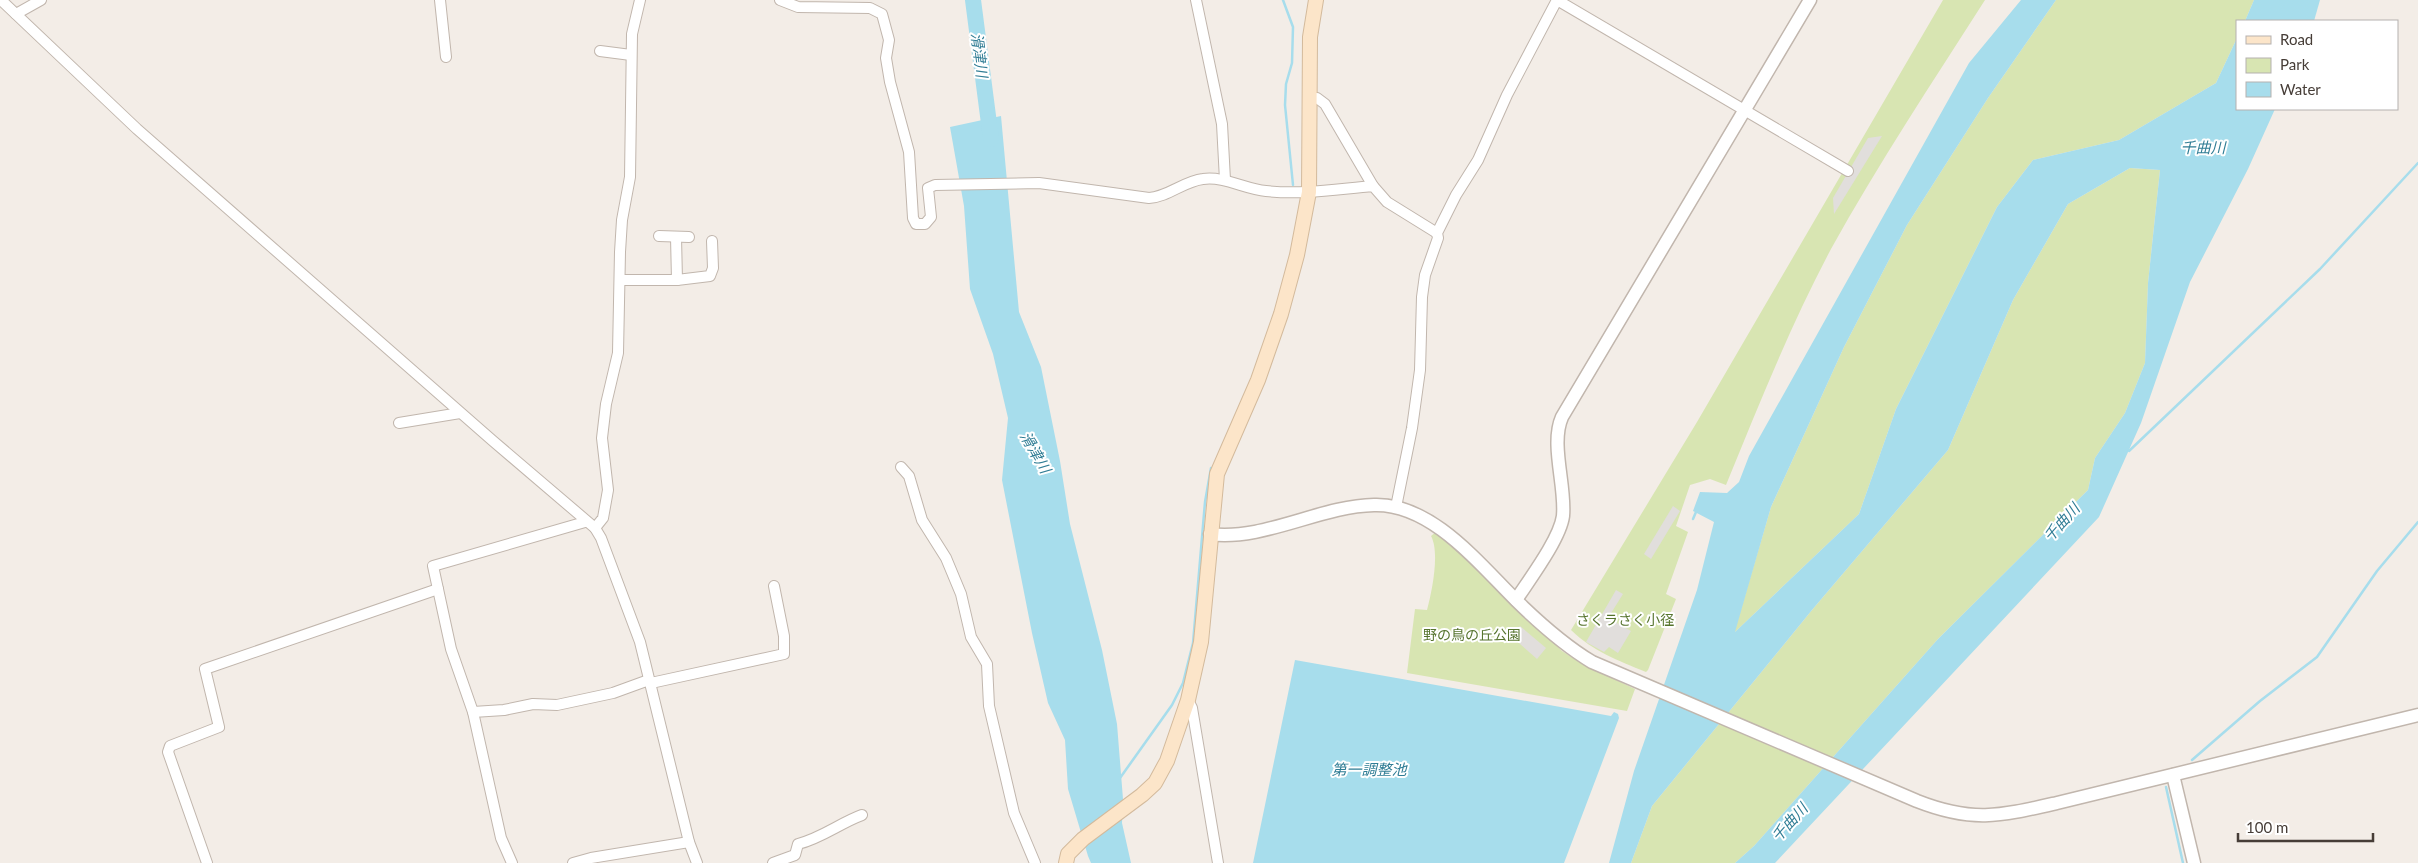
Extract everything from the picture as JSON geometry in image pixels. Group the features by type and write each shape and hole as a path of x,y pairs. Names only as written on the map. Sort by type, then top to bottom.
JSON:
{"main road":[{"path":"1069,857 1083,839 1149,790 1164,767 1188,700 1201,642 1217,474 1258,380 1281,314 1297,255 1309,192 1310,37 1316,0"}],"street":[{"path":"1,0 137,128 460,413 585,522 595,528 601,538 640,642 690,842 697,863"},
{"path":"16,14 41,0"},
{"path":"440,0 446,57"},
{"path":"595,528 601,524 608,499 608,480 602,438 606,404 618,353 622,220 630,177 632,34 640,0"},
{"path":"780,0 798,7 870,8 882,14 889,40 886,58 890,82 909,152 913,218 916,224 924,224 931,217 928,188 935,186 1039,183 1149,198 1202,179 1225,180 1264,191 1299,194 1373,186"},
{"path":"1196,0 1222,124 1225,180"},
{"path":"1396,507 1412,428 1420,370 1422,297 1425,275 1438,238 1437,233 1456,195 1478,160 1507,95 1557,0 1848,171"},
{"path":"1516,600 1560,526 1562,495 1557,431 1562,417 1810,0"},
{"path":"600,51 632,55"},
{"path":"1310,98 1317,98 1325,104 1373,186 1387,202 1437,233"},
{"path":"659,236 689,237"},
{"path":"676,237 677,280"},
{"path":"621,280 677,280 710,276 713,268 712,241"},
{"path":"399,423 460,413"},
{"path":"901,468 909,476 922,520 946,558 961,594 973,642 987,664 989,673 988,697 1014,813 1035,863"},
{"path":"1210,534 1247,534 1279,524 1367,506 1396,507 1412,512 1438,526 1516,600 1577,653 1606,669 1649,688 1907,797 1954,814 1993,816 2058,803 2418,715"},
{"path":"512,863 501,838 473,712 451,649 433,566 585,522"},
{"path":"473,712 504,710 533,704 557,704 613,693 646,681 651,683 784,654 784,636 774,586"},
{"path":"207,863 168,752 170,746 219,727 205,669 438,589"},
{"path":"1188,700 1192,708 1218,863"},
{"path":"2173,775 2194,863"},
{"path":"772,863 795,855 798,844 814,839 841,823 862,814"},
{"path":"573,863 591,858 690,842"}],"green space":[{"name":"さくラさく小径","path":"1943,0 1985,0 1886,155 1816,277 1726,485 1710,479 1690,485 1676,526 1688,532 1666,594 1676,599 1648,670 1646,672 1606,655 1588,644 1571,630 1697,422"},
{"path":"2056,0 2254,0 2245,20 2236,20 2236,40 2216,83 2119,140 2033,160 1997,207 1896,409 1859,514 1734,633 1771,507 1844,347 1907,225 1988,98"},
{"path":"2130,168 2160,170 2148,283 2145,363 2125,413 2095,458 2088,490 1938,639 1754,846 1735,863 1631,863 1652,806 1812,610 1948,450 2013,300 2068,204"},
{"name":"野の鳥の丘公園","path":"1436,532 1456,548 1562,651 1582,664 1635,689 1627,711 1407,673 1415,609 1427,610 1431,593 1435,552 1431,536"}],"shaded area":[{"path":"1882,136 1834,214 1833,198 1868,138"},
{"path":"1673,506 1680,511 1651,559 1644,554"},
{"path":"1616,590 1623,594 1608,618 1631,631 1618,653 1609,647 1604,652 1586,642"},
{"path":"1520,626 1546,648 1537,659 1511,636"}],"water":[{"name":"千曲川","path":"2021,0 2056,0 1988,98 1907,225 1844,347 1771,507 1735,632 1859,514 1896,409 1997,207 2033,160 2119,140 2216,83 2236,40 2236,110 2275,110 2248,169 2190,282 2141,423 2099,517 1775,863 1735,863 1754,846 1938,639 2088,490 2095,458 2125,413 2145,363 2148,283 2160,170 2130,168 2068,204 2013,300 1948,450 1812,610 1652,806 1631,863 1609,863 1634,771 1697,590 1714,522 1693,511 1700,492 1727,493 1739,482 1749,456 1969,63"},
{"path":"2254,0 2320,0 2314,20 2245,20"},
{"path":"1001,116 1019,312 1041,367 1060,461 1070,524 1102,650 1117,724 1123,799 1122,823 1131,863 1091,863 1088,856 1068,789 1065,740 1048,703 1032,633 1002,480 1008,418 993,354 970,289 964,206 950,127"},
{"name":"第一調整池","path":"1295,660 1611,716 1614,712 1618,714 1619,718 1564,863 1253,863"}],"waterway":[{"name":"滑津川","path":"973,0 991,139"},
{"path":"1283,0 1293,27 1292,63 1286,84 1285,105 1293,185"},
{"path":"2129,451 2320,269 2418,163"},
{"path":"1120,778 1172,705 1183,683 1193,643 1205,502 1211,468"},
{"path":"1693,519 1696,512"},
{"path":"2192,760 2260,701 2317,657 2377,571 2418,522"},
{"path":"2166,787 2183,863"}]}
